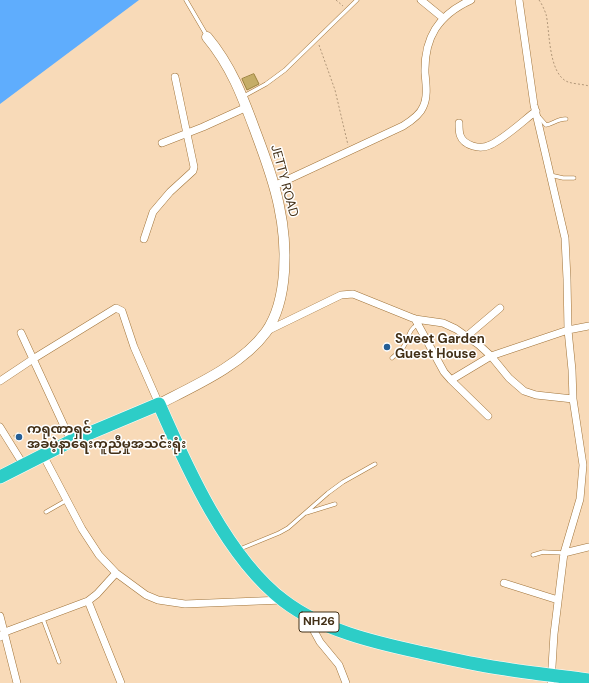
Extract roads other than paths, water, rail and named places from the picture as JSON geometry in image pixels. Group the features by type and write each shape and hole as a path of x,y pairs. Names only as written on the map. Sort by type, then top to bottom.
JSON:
{"highway":[{"path":"0,477 71,441 158,404"},
{"name":"NH26","path":"158,404 200,491 237,550 252,569 283,600 312,619 332,628 385,644 551,679 589,680"}],"street":[{"path":"421,0 443,18"},
{"path":"274,186 403,126 419,114 423,108 426,96 426,58 428,45 435,29 443,18 462,4 471,0"},
{"path":"519,0 536,111 549,175 565,238 568,330 573,399 583,465 580,498 564,553 551,679"},
{"name":"JETTY ROAD","path":"158,404 191,387 249,351 266,331 275,315 281,296 284,275 284,236 274,186 243,96 224,59 207,37"},
{"path":"144,239 153,212 170,192 193,171 194,163 186,134 175,77"},
{"path":"162,143 247,107"},
{"path":"459,123 460,136 463,140 471,146 487,147 497,142 536,111"},
{"path":"266,331 341,295 349,293 416,321 443,323 456,329 491,356 509,378 524,391 536,395 573,399"},
{"path":"467,336 500,308"},
{"path":"0,381 33,359 114,310 120,309 158,404"},
{"path":"416,321 444,372 488,416"},
{"path":"451,380 491,356 568,330 589,326"},
{"path":"21,333 71,441"},
{"path":"0,427 23,464"},
{"path":"43,455 92,545 99,555 116,573 146,595 169,603 185,604 283,600"},
{"path":"564,553 589,548"},
{"path":"2,635 88,601 97,594 116,573"},
{"path":"504,583 558,600"},
{"path":"88,601 121,683"},
{"path":"0,616 2,635 18,683"},
{"path":"312,619 314,631 320,642 339,665 346,683"}],"lane":[{"path":"186,0 207,37"},
{"path":"243,96 266,84 285,70 316,38 358,0"},
{"path":"536,111 546,125 552,124 564,118 566,119"},
{"path":"549,175 563,178 574,178"},
{"path":"392,358 402,349 416,321"},
{"path":"237,550 288,528 343,482 374,464"},
{"path":"46,512 67,500"},
{"path":"303,514 335,504"},
{"path":"533,555 543,552 564,553"},
{"path":"44,618 59,662"}],"water":[{"path":"0,0 139,0 0,104"}],"place":[{"name":"Sweet Garden Guest House","path":"387,347"},
{"name":"ကရုဏာရှင် အခမဲ့နာရေးကူညီမှုအသင်းရုံး","path":"19,437"}]}
